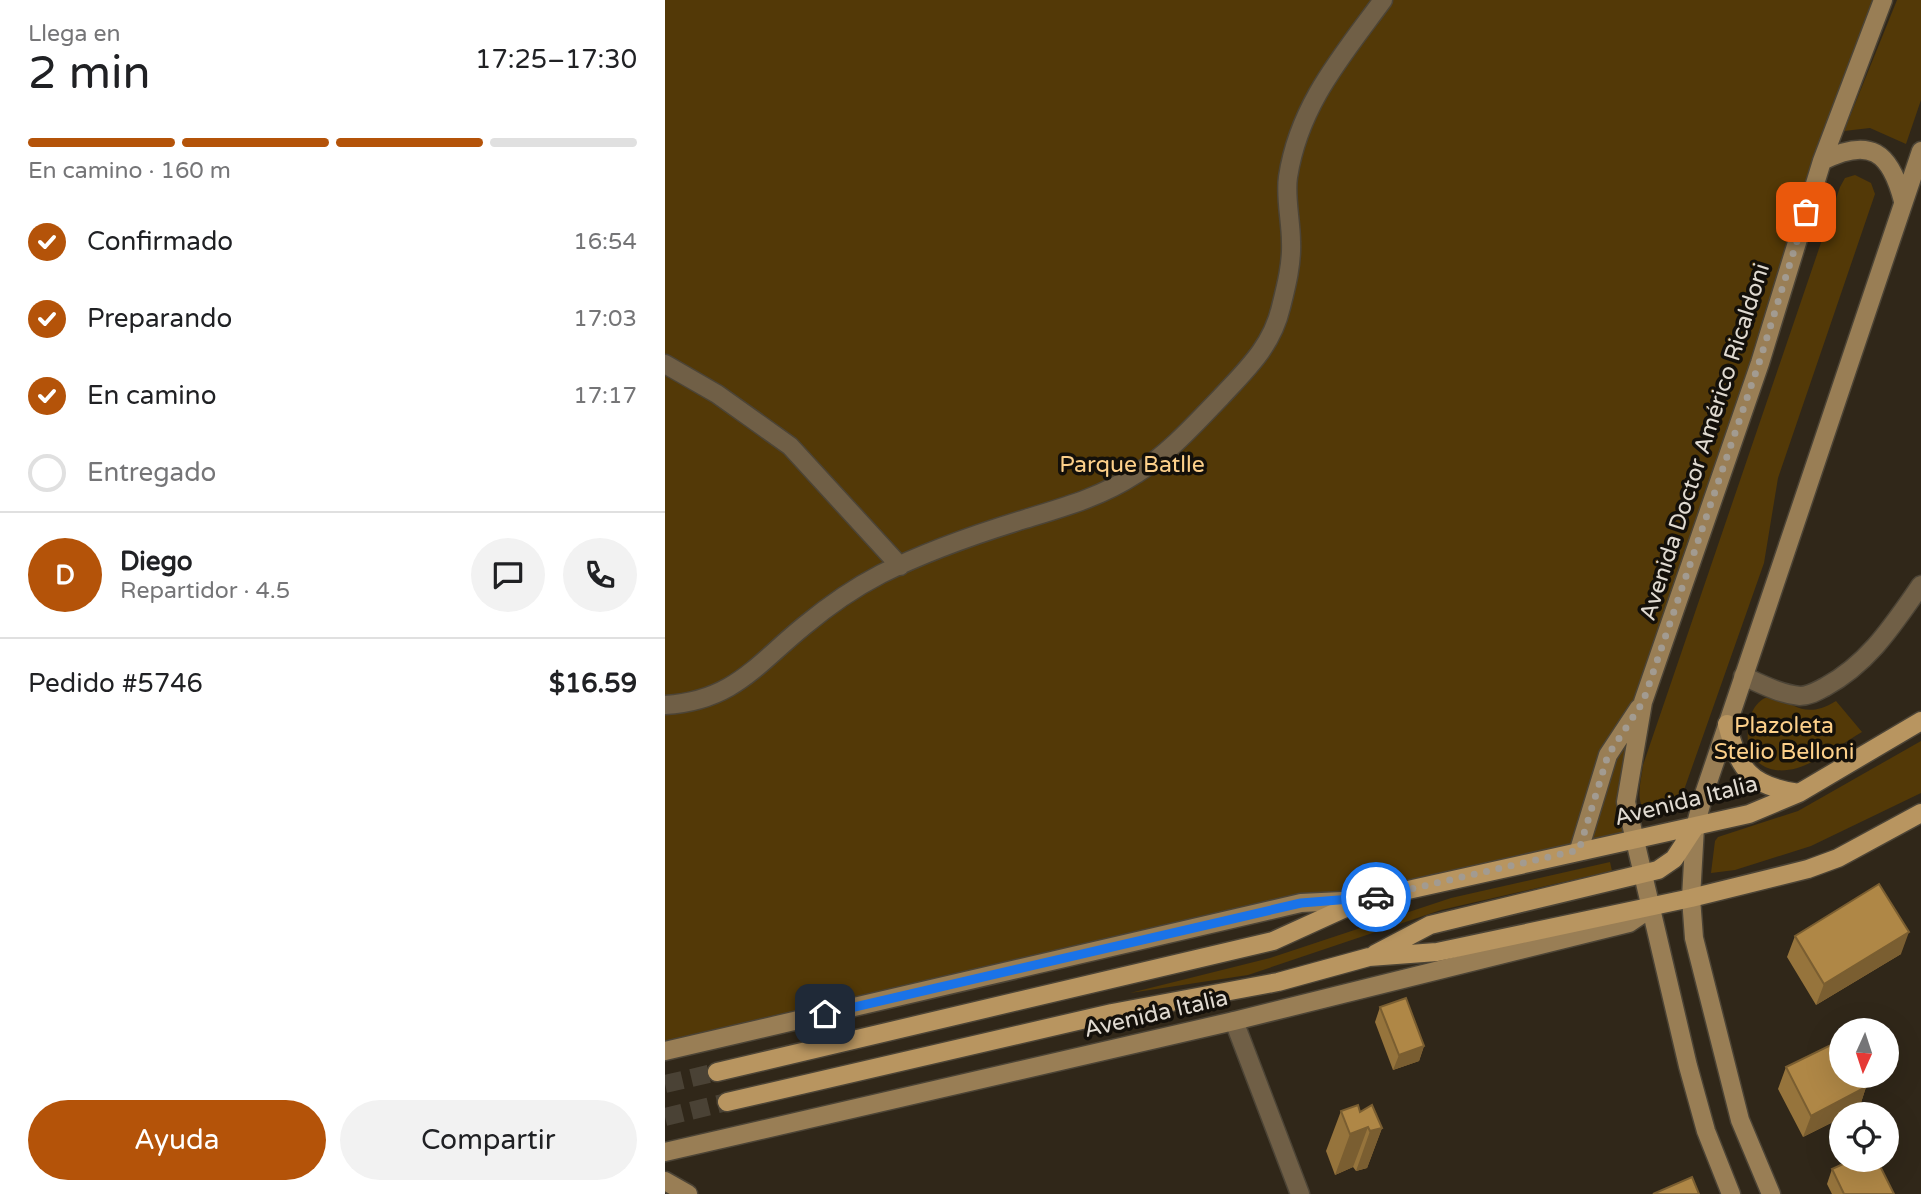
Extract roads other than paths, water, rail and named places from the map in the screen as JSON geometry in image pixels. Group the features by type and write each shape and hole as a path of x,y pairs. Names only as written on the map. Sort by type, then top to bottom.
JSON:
{"main road":[{"name":"Avenida Italia","path":"717,1072 1273,941 1363,900 1749,814 1799,793 1921,721"},
{"path":"1727,724 1735,755 1743,768 1757,781 1775,790 1799,793"},
{"name":"Avenida Italia","path":"727,1102 1112,1013 1278,982 1369,957 1437,952 1651,908 1808,869 1838,858 1921,813"},
{"path":"1369,957 1430,925 1658,870 1674,859 1695,827"}],"street":[{"path":"665,705 688,704 731,688 759,669 803,627 848,593 900,566 953,543 1074,506 1137,474 1202,419 1254,365 1281,311 1291,246 1288,179 1301,126 1341,54 1383,0"},
{"name":"Avenida Doctor Américo Ricaldoni","path":"1731,1194 1706,1130 1688,1066 1626,802 1643,702 1759,363 1822,161 1883,0"},
{"path":"1822,161 1843,150 1864,148 1883,156 1892,167 1903,201"},
{"path":"1771,1194 1741,1120 1694,938 1691,898 1695,827 1727,724 1921,151"},
{"path":"665,364 717,394 790,446 900,566"},
{"path":"1744,676 1769,688 1801,696 1850,674 1873,650 1921,585"},
{"name":"Avenida Doctor Américo Ricaldoni","path":"1579,850 1608,755 1643,702"},
{"name":"Avenida Italia","path":"665,1051 1301,903 1363,900"},
{"name":"Avenida Italia","path":"665,1152 1234,1021 1629,922 1651,908"},
{"path":"1234,1021 1300,1194"},
{"path":"665,1181 688,1194"}],"tunnel":[{"path":"665,1084 717,1072"},
{"path":"665,1117 727,1102"}],"park label":[{"name":"Parque Batlle","path":"1132,465"},
{"name":"Plazoleta Stelio Belloni","path":"1784,739"}]}
